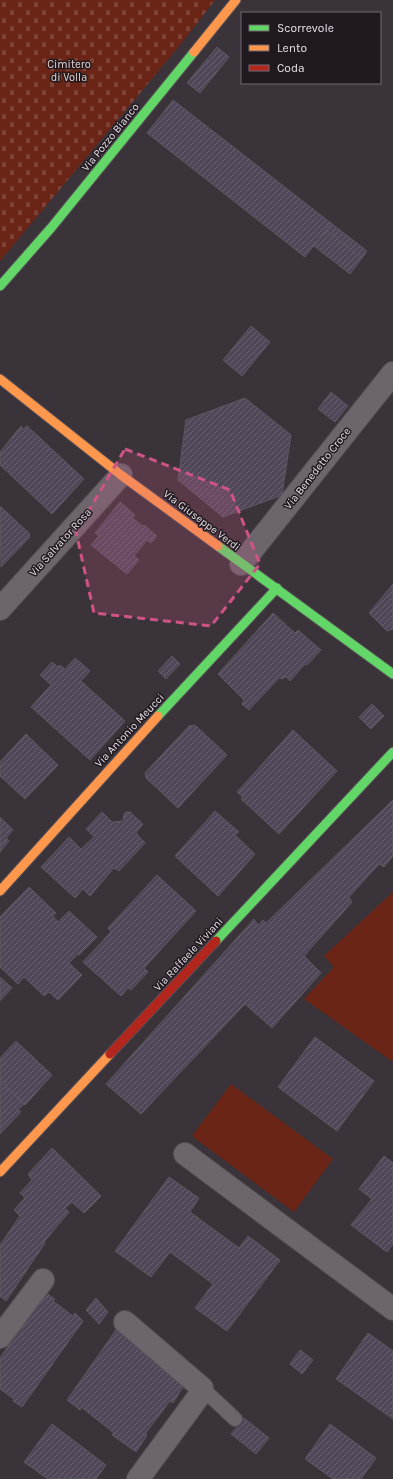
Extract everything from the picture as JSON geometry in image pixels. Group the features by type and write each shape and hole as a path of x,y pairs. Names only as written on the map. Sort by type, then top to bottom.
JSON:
{"street":[{"name":"Via Pozzo Bianco","path":"0,286 51,228 236,0"},
{"name":"Via Benedetto Croce","path":"241,564 393,373"},
{"name":"Via Giuseppe Verdi","path":"0,379 121,475 393,674"},
{"name":"Via Salvator Rosa","path":"0,609 121,475"},
{"name":"Via Antonio Meucci","path":"0,891 111,767 277,588"},
{"name":"Via Raffaele Viviani","path":"0,1172 393,752"},
{"path":"185,1154 393,1309"},
{"path":"0,1337 43,1280"},
{"path":"125,1322 201,1385 202,1388 202,1392 138,1479"}],"lane":[{"path":"202,1388 235,1419"}],"highlighted area":[{"path":"125,449 230,490 260,564 211,626 94,613 76,532"}],"green space":[{"name":"Cimitero di Volla","path":"0,0 215,0 180,45 0,261"},
{"path":"393,892 393,1062 304,999 334,967 324,956"},
{"path":"231,1084 333,1159 294,1212 192,1136"}],"building":[{"path":"217,47 229,57 200,93 187,83"},
{"path":"173,100 331,223 305,257 147,133"},
{"path":"331,223 367,251 362,258 326,230"},
{"path":"326,230 362,258 350,274 314,246"},
{"path":"251,326 270,342 242,376 223,360"},
{"path":"331,392 348,406 335,422 318,409"},
{"path":"245,398 291,435 282,495 223,517 178,480 186,420"},
{"path":"21,426 23,429 27,426 84,479 52,514 0,465 0,452"},
{"path":"120,502 135,515 132,518 143,526 144,525 157,536 151,543 147,540 134,556 139,560 127,574 91,545 99,536 95,533"},
{"path":"0,506 29,533 30,537 1,567"},
{"path":"393,584 393,629 387,631 369,613"},
{"path":"273,613 295,633 298,630 321,650 307,665 305,664 290,681 285,676 283,679 279,678 249,710 242,704 244,700 218,674"},
{"path":"172,656 180,664 166,679 158,671"},
{"path":"75,658 90,671 81,681 125,721 90,760 31,707 51,685 40,675 52,662 58,667 60,665 65,669"},
{"path":"372,704 384,716 371,729 359,717"},
{"path":"195,725 227,755 178,808 146,778 145,773 189,726"},
{"path":"293,730 337,771 279,834 241,799 243,797 237,792"},
{"path":"26,734 58,765 25,799 0,776 0,762"},
{"path":"393,800 393,856 384,867 379,864 349,897 352,902 304,956 321,973 272,1028 245,1004 141,1114 106,1084 254,919 258,925 263,920 266,923"},
{"path":"215,811 239,832 235,835 255,854 218,896 175,856"},
{"path":"102,812 112,822 123,821 124,814 126,812 130,812 143,824 136,833 145,843 119,871 114,868 90,896 83,889 75,898 41,867 69,837 81,849 94,837 86,829"},
{"path":"0,817 13,830 6,838 9,841 0,852"},
{"path":"157,875 196,911 144,968 148,972 131,990 128,988 121,996 83,962 111,932 108,928"},
{"path":"29,887 56,913 53,916 58,922 69,911 97,937 69,963 82,975 58,1000 49,992 44,996 24,977 18,984 0,967 0,917"},
{"path":"0,977 12,988 0,1001"},
{"path":"315,1037 374,1081 337,1131 278,1087"},
{"path":"16,1041 52,1075 25,1105 0,1081 0,1058"},
{"path":"0,1081 24,1104 18,1110 21,1112 0,1134"},
{"path":"52,1148 101,1196 84,1213 72,1202 65,1208 69,1212 44,1242 45,1243 6,1301 0,1296 0,1245 20,1216 14,1210 25,1198 20,1193 32,1180 28,1174"},
{"path":"384,1156 393,1163 393,1244 387,1252 351,1225 372,1199 359,1189"},
{"path":"169,1177 199,1198 190,1212 239,1248 248,1236 280,1260 227,1331 195,1308 213,1284 170,1252 151,1277 115,1251"},
{"path":"46,1293 55,1299 53,1301 73,1316 75,1313 83,1321 22,1407 0,1389 0,1358"},
{"path":"96,1298 108,1312 99,1324 86,1310"},
{"path":"118,1327 187,1380 173,1403 170,1401 145,1434 147,1435 136,1452 112,1435 114,1433 81,1407 80,1410 67,1400"},
{"path":"368,1333 393,1351 393,1419 336,1379"},
{"path":"300,1350 313,1360 302,1374 290,1364"},
{"path":"244,1418 269,1438 256,1454 231,1434"},
{"path":"52,1424 106,1465 96,1479 48,1479 24,1462"},
{"path":"330,1424 376,1458 361,1479 333,1479 305,1459"}],"traffic: fast":[{"path":"0,286 51,228 194,52"},
{"path":"218,546 393,674"},
{"path":"158,716 277,588"},
{"path":"216,941 393,752"}],"traffic: slow":[{"path":"194,52 236,0"},
{"path":"0,379 121,475 218,546"},
{"path":"0,891 158,716"},
{"path":"0,1172 110,1054"}],"traffic: jam":[{"path":"110,1054 216,941"}]}
